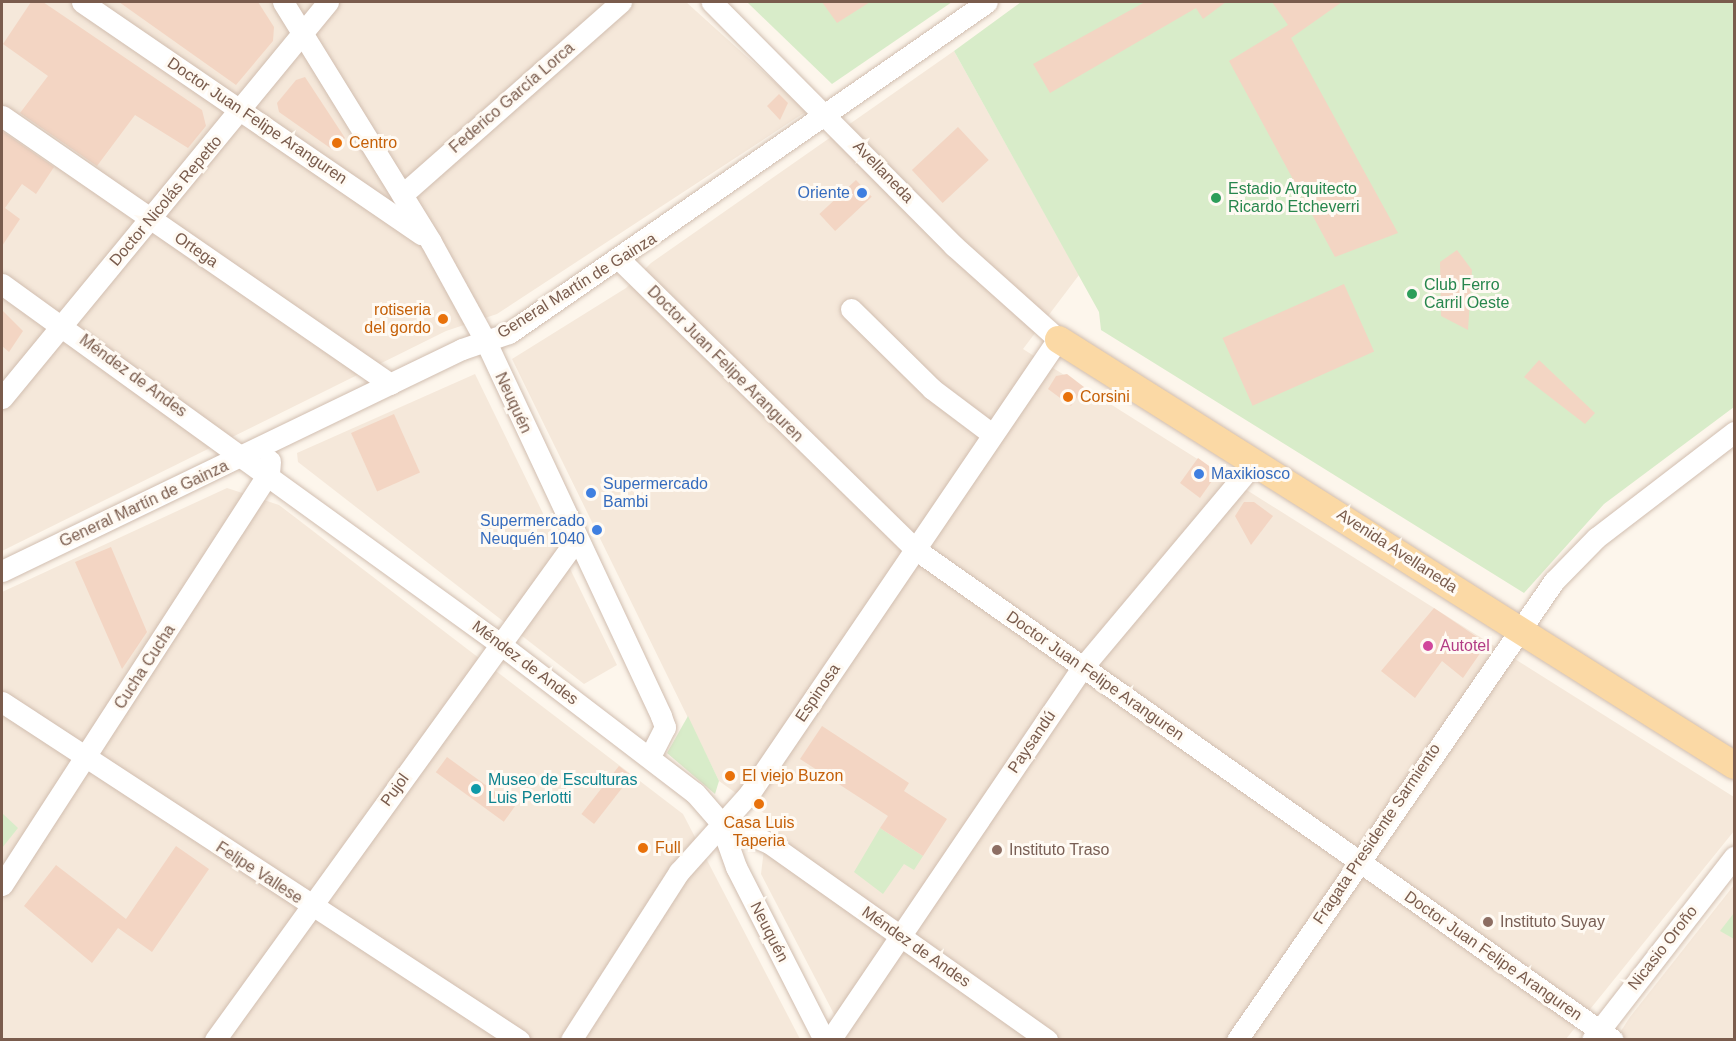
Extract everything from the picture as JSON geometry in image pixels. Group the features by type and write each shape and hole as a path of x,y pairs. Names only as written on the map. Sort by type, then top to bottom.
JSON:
{"main road":[{"name":"Avenida Avellaneda","path":"1058,339 1256,461 1518,630 1734,765"}],"street":[{"name":"Doctor Juan Felipe Aranguren","path":"82,2 431,242"},
{"name":"Neuquén","path":"283,2 431,242 486,342 576,540 665,727 650,757"},
{"name":"Doctor Nicolás Repetto","path":"2,398 152,220 328,2"},
{"name":"Federico García Lorca","path":"402,195 621,2"},
{"name":"Avellaneda","path":"712,2 829,116 954,246 1058,339"},
{"name":"General Martín de Gainza","path":"2,571 391,384 486,342 620,260 829,116 987,2"},
{"name":"Ortega","path":"2,116 391,384"},
{"name":"Doctor Juan Felipe Aranguren","path":"620,260 915,549 1602,1036"},
{"name":"Méndez de Andes","path":"2,284 269,473 500,644 695,793 720,822 769,843 1047,1040"},
{"path":"851,309 925,383 993,434"},
{"name":"Espinosa","path":"571,1040 679,872 720,822 749,794 1058,339"},
{"name":"Fragata Presidente Sarmiento","path":"1237,1040 1536,605 1596,537 1734,432"},
{"name":"Cucha Cucha","path":"2,885 86,759 269,473 271,443"},
{"name":"Paysandú","path":"830,1040 1082,668 1256,461"},
{"name":"Pujol","path":"215,1040 576,540"},
{"name":"Felipe Vallese","path":"2,702 311,907 519,1040"},
{"name":"Neuquén","path":"720,822 736,867 824,1040"},
{"name":"Nicasio Oroño","path":"1602,1036 1734,857"}],"shaded area":[{"path":"2,2 686,2 807,111 497,314 446,331 2,551"},
{"path":"954,51 1079,275 1023,349 1734,797 1734,831 1566,1039 847,1039 761,874 768,816 719,781 512,359 626,288 651,263"},
{"path":"475,374 617,665 584,684 298,462 297,453"},
{"path":"227,488 279,505 683,814 800,1039 2,1039 2,592"},
{"path":"1734,885 1734,1039 1615,1040 1630,1017"}],"green space":[{"path":"747,2 952,2 832,84"},
{"name":"Club Ferro Carril Oeste","path":"1021,2 1734,2 1734,407 1604,504 1524,593 1101,330 1099,312 954,51"},
{"path":"688,716 719,781 715,794 667,753"},
{"path":"2,813 18,828 2,848"},
{"path":"880,828 923,856 914,870 904,864 883,894 854,872"},
{"path":"1734,913 1734,939 1720,931"}],"building":[{"path":"31,2 43,2 202,110 206,126 188,148 135,115 97,166 20,113 48,76 3,44"},
{"path":"119,2 258,2 274,27 273,41 236,85"},
{"path":"822,2 870,2 837,23"},
{"path":"1145,2 1226,2 1203,19 1196,8 1050,93 1033,64"},
{"path":"1272,2 1342,2 1291,38 1398,233 1335,257 1229,61 1288,25"},
{"path":"305,77 345,138 333,150 279,112 277,103 296,80"},
{"path":"779,94 788,103 780,120 767,106"},
{"path":"958,127 989,160 943,203 912,170"},
{"path":"2,131 54,167 36,194 22,184 5,208 20,219 2,246"},
{"path":"856,180 872,197 835,231 819,214"},
{"path":"1457,250 1472,270 1468,330 1441,316 1440,262"},
{"path":"1344,284 1374,352 1253,406 1222,338"},
{"path":"2,310 23,331 9,352 2,346"},
{"path":"1539,360 1595,413 1585,424 1524,377"},
{"name":"Corsini","path":"1067,374 1084,387 1071,406 1048,389 1056,376"},
{"path":"394,414 420,472 377,492 351,433"},
{"name":"Maxikiosco","path":"1198,458 1209,466 1212,481 1200,498 1180,483"},
{"path":"1244,502 1254,502 1273,516 1251,545 1235,516"},
{"path":"111,547 147,632 122,669 75,562"},
{"name":"Autotel","path":"1434,608 1480,639 1483,649 1463,678 1442,661 1415,698 1381,671"},
{"path":"822,726 909,783 904,791 947,819 923,856 880,828 888,816 800,759"},
{"name":"Museo de Esculturas Luis Perlotti","path":"447,757 515,806 504,822 436,772"},
{"path":"619,766 632,776 594,824 581,814"},
{"path":"176,846 209,869 152,952 118,928 92,963 24,906 56,865 126,919"}],"place":[{"name":"Centro","path":"337,143"},
{"name":"Oriente","path":"862,193"},
{"name":"Estadio Arquitecto Ricardo Etcheverri","path":"1216,198"},
{"name":"Club Ferro Carril Oeste","path":"1412,294"},
{"name":"rotiseria del gordo","path":"443,319"},
{"name":"Corsini","path":"1068,397"},
{"name":"Maxikiosco","path":"1199,474"},
{"name":"Supermercado Bambi","path":"591,493"},
{"name":"Supermercado Neuquén 1040","path":"597,530"},
{"name":"Autotel","path":"1428,646"},
{"name":"El viejo Buzon","path":"730,776"},
{"name":"Museo de Esculturas Luis Perlotti","path":"476,789"},
{"name":"Casa Luis Taperia","path":"759,804"},
{"name":"Full","path":"643,848"},
{"name":"Instituto Traso","path":"997,850"},
{"name":"Instituto Suyay","path":"1488,922"}]}
